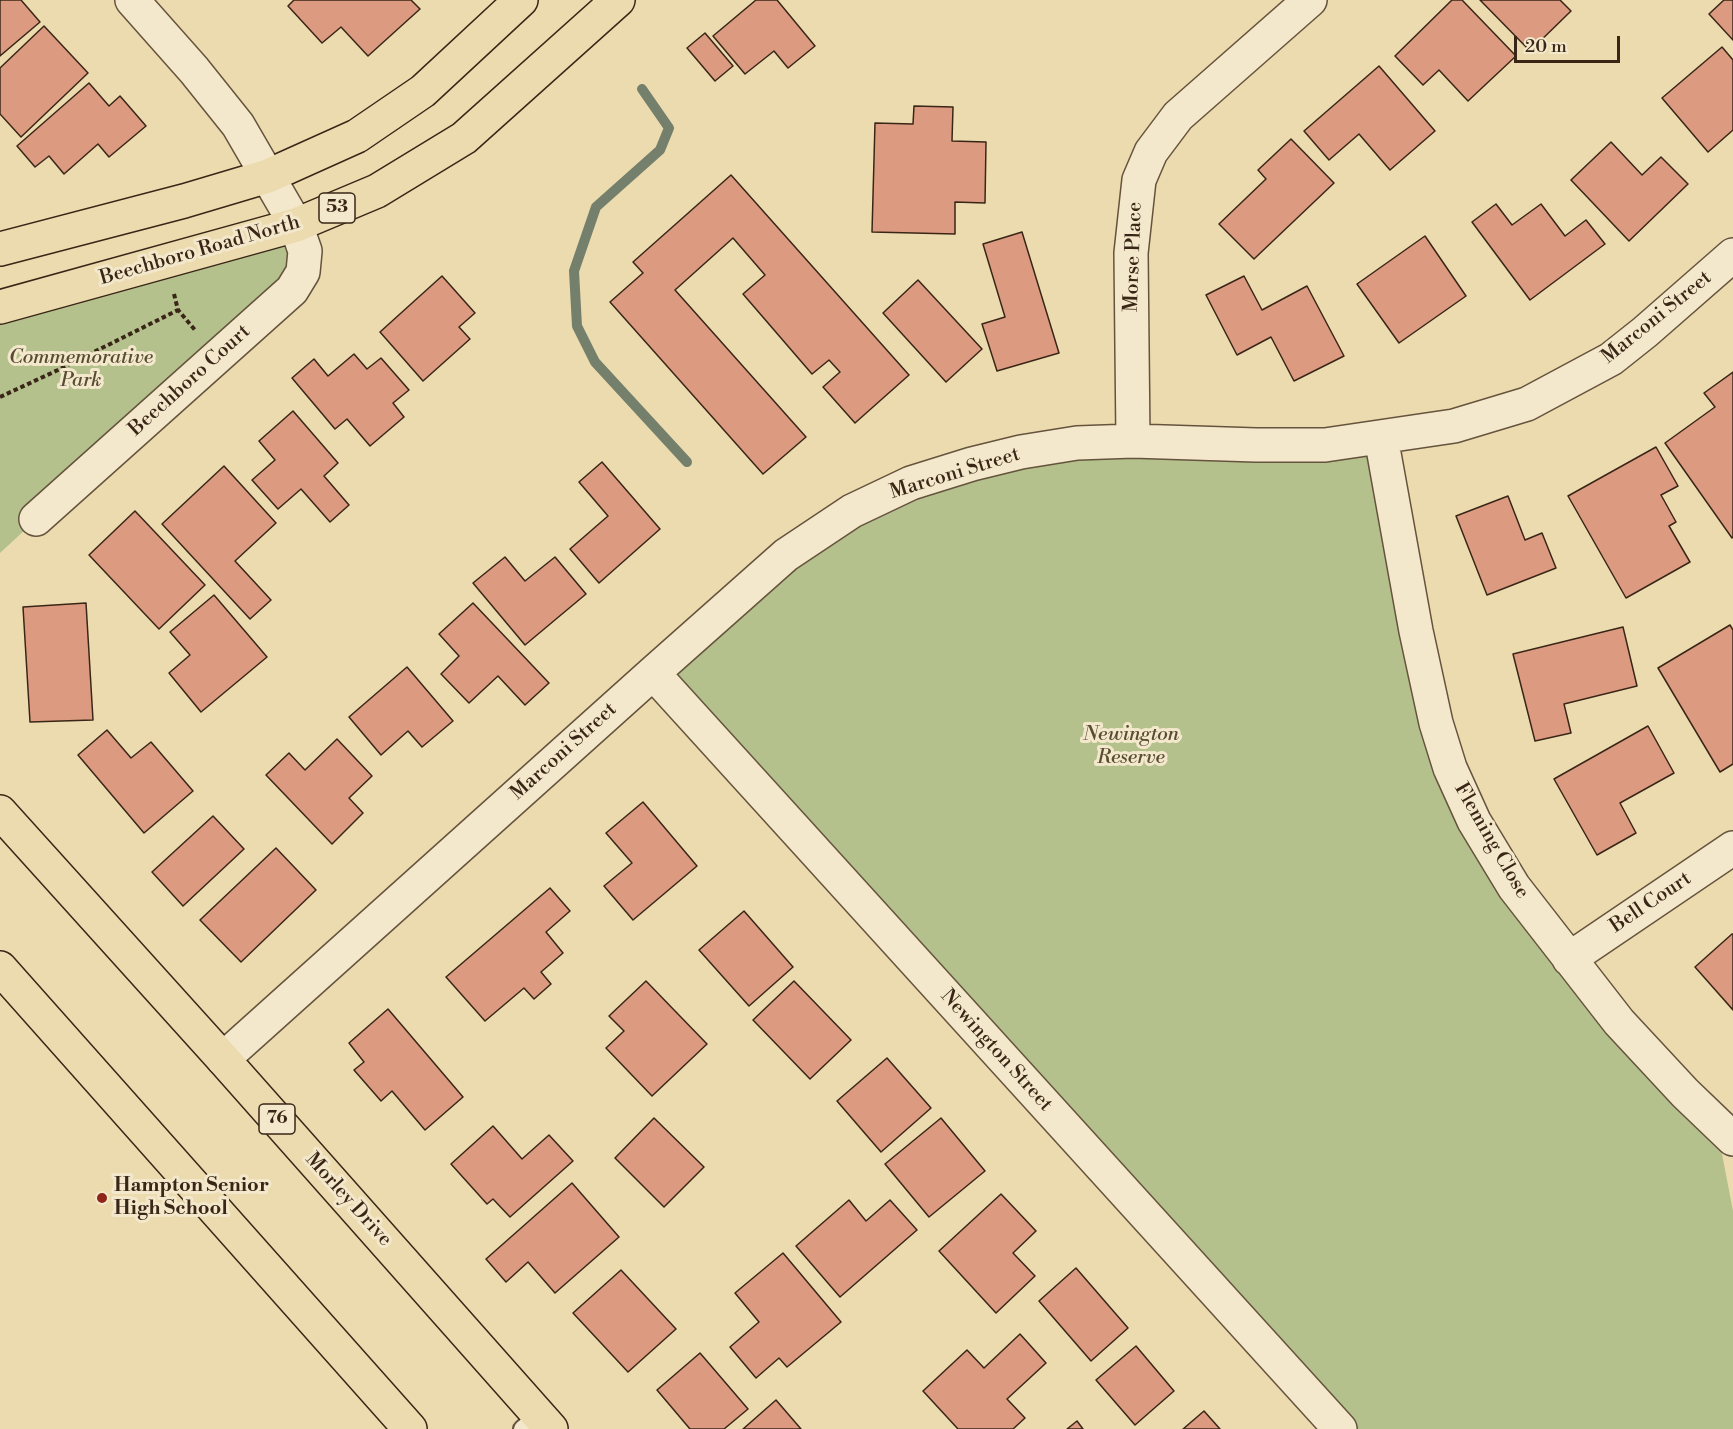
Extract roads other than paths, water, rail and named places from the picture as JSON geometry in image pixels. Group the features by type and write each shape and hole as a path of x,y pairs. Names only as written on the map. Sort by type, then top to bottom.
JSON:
{"main road":[{"path":"0,249 184,201 268,176 357,136 423,91 522,0"},
{"name":"Beechboro Road North","path":"0,307 296,225 377,191 464,138 618,0"},
{"name":"Morley Drive","path":"0,812 223,1059 537,1424"},
{"path":"0,968 410,1429"}],"street":[{"name":"Beechboro Court","path":"36,519 292,290 303,272 305,251 296,225 238,125 194,70 132,0"},
{"name":"Morse Place","path":"1133,441 1131,253 1139,180 1151,152 1178,116 1310,0"},
{"name":"Marconi Street","path":"223,1059 786,555 862,506 911,483 972,464 1077,443 1133,441 1325,445 1454,426 1527,405 1611,359 1733,255"},
{"name":"Fleming Close","path":"1381,437 1416,631 1436,723 1450,768 1474,821 1514,887 1619,1022 1685,1093 1733,1139"},
{"name":"Newington Street","path":"653,673 1340,1429"},
{"name":"Bell Court","path":"1569,959 1733,848"}],"waterway":[{"path":"642,89 669,128 660,150 596,207 574,271 577,326 595,362 687,462"}],"place":[{"name":"Hampton Senior High School","path":"102,1198"}],"park label":[{"name":"Commemorative Park","path":"81,370"},
{"name":"Newington Reserve","path":"1131,746"}]}
